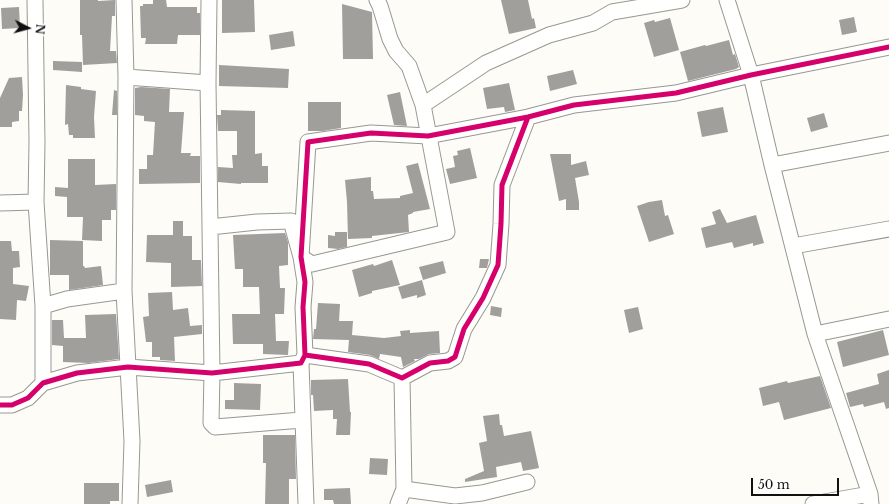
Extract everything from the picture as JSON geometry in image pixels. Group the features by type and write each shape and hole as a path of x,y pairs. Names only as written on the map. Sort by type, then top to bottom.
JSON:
{"street":[{"path":"35,0 37,142 36,202 43,306 43,383"},
{"path":"124,0 126,77 124,291 132,441 130,504"},
{"path":"209,0 208,83 212,373 211,423 215,427 302,420"},
{"path":"301,257 312,264 447,232 423,105 409,66 396,51 390,39 377,0"},
{"path":"423,105 486,63 549,35 593,23 612,12 682,0"},
{"path":"727,0 751,75 772,165 815,334 870,499 813,504"},
{"path":"301,257 308,142 371,133 428,136 528,116 574,105 676,93 751,75 889,47"},
{"path":"126,77 208,83"},
{"path":"402,378 430,363 448,360 455,357 464,329 483,298 498,265 502,224 502,185 528,116"},
{"path":"772,165 889,143"},
{"path":"0,203 36,202"},
{"path":"210,226 291,221 301,257 305,282 303,308 302,420 306,504"},
{"path":"793,246 889,229"},
{"path":"43,306 67,299 124,291"},
{"path":"815,334 889,319"},
{"path":"0,405 12,405 28,398 43,383 76,373 128,367 212,373 303,359 369,364 402,378"},
{"path":"398,504 404,490 402,378"},
{"path":"404,490 455,496 482,493 527,482"}],"building":[{"path":"80,0 115,0 115,16 112,16 110,51 116,51 117,63 83,65 82,35 80,35"},
{"path":"153,0 166,0 167,7 197,7 197,13 200,13 200,35 178,35 177,44 145,44 146,38 141,38 140,6 143,6 143,4 153,4"},
{"path":"222,0 254,0 255,32 222,33"},
{"path":"501,0 528,0 532,19 534,18 536,28 509,34"},
{"path":"342,4 372,12 373,59 343,59"},
{"path":"19,7 20,28 2,29 1,8"},
{"path":"854,17 857,32 842,35 839,20"},
{"path":"670,18 679,50 654,57 644,23"},
{"path":"293,31 295,46 271,50 269,35"},
{"path":"729,40 733,55 735,54 739,67 688,81 680,52"},
{"path":"53,61 82,62 82,72 53,70"},
{"path":"219,65 289,69 288,88 219,86"},
{"path":"573,70 577,84 550,91 547,76"},
{"path":"22,77 22,111 19,111 19,121 12,122 12,127 0,127 0,98 9,78"},
{"path":"509,83 515,110 505,112 504,107 487,109 483,88"},
{"path":"66,85 96,91 94,117 95,138 73,138 73,135 69,135 68,124 65,125"},
{"path":"135,88 170,89 169,112 184,112 181,153 191,153 190,156 200,156 200,183 139,184 139,169 147,169 147,155 153,155 155,122 144,121 144,116 135,115"},
{"path":"114,90 117,91 117,115 112,115"},
{"path":"400,92 407,126 394,125 387,95"},
{"path":"308,102 341,102 341,128 323,131 308,131"},
{"path":"723,107 728,132 702,137 697,112"},
{"path":"221,110 255,111 255,154 262,153 262,166 268,166 268,183 241,184 218,182 218,167 233,168 232,155 237,155 237,131 218,131 217,115 221,115"},
{"path":"824,113 828,127 811,132 807,118"},
{"path":"470,148 477,178 450,184 446,169 455,167 453,156 458,155 457,151"},
{"path":"550,154 571,154 571,165 586,161 589,175 575,178 579,210 566,210 566,199 559,201"},
{"path":"68,159 95,159 95,185 116,184 116,210 111,210 111,220 102,220 102,241 82,240 83,217 67,217 67,197 55,196 55,187 68,188"},
{"path":"418,163 430,209 413,212 408,215 409,232 372,236 372,238 348,239 345,180 371,177 371,191 373,191 374,199 400,198 400,196 413,193 406,166"},
{"path":"662,200 665,216 668,215 674,234 649,242 637,206"},
{"path":"720,209 727,223 756,215 764,243 753,246 753,243 734,248 732,242 706,248 701,228 716,224 712,212"},
{"path":"173,221 183,221 183,236 192,236 192,260 201,260 202,286 171,287 171,263 146,262 147,235 173,235"},
{"path":"335,232 347,232 347,247 338,249 328,248 328,235 335,236"},
{"path":"285,233 288,242 288,265 279,266 280,288 285,288 284,314 275,314 276,341 289,341 288,355 263,354 263,344 233,344 232,314 260,314 259,287 243,287 243,269 235,269 233,235"},
{"path":"50,240 83,241 83,266 85,268 101,266 103,285 69,290 69,275 50,275"},
{"path":"0,241 11,241 12,251 19,251 20,267 13,268 13,284 29,286 26,301 17,300 16,320 0,319"},
{"path":"480,259 489,259 487,268 479,268"},
{"path":"392,260 400,285 372,291 372,293 359,297 352,270 373,264 374,266"},
{"path":"443,261 446,273 423,280 419,267"},
{"path":"422,280 426,295 417,298 417,295 402,299 398,287"},
{"path":"172,292 173,310 188,308 190,326 202,325 202,334 174,337 175,361 160,360 160,357 152,357 152,342 146,342 143,317 149,316 148,293"},
{"path":"318,303 340,304 339,321 353,321 352,335 384,338 401,336 400,331 410,330 410,333 439,331 440,353 429,354 419,359 414,359 415,361 403,367 401,357 380,354 379,359 370,355 348,352 349,340 313,339 314,329 316,329"},
{"path":"491,306 502,308 501,317 490,315"},
{"path":"638,307 643,329 629,333 624,310"},
{"path":"116,314 119,359 88,363 63,362 63,346 52,345 52,320 63,320 64,338 86,338 85,315"},
{"path":"883,330 889,355 843,367 837,342"},
{"path":"889,370 889,408 886,409 884,402 864,407 863,404 850,407 846,393 879,384 877,374"},
{"path":"820,376 831,408 784,420 779,402 763,406 759,388 787,381 788,383"},
{"path":"348,379 351,412 350,435 336,435 337,419 333,419 333,410 314,411 313,395 311,395 311,380"},
{"path":"234,383 261,384 260,410 225,409 225,400 234,400"},
{"path":"499,414 500,425 502,425 504,436 531,431 539,468 523,471 521,462 496,467 497,477 465,482 465,479 484,471 479,443 487,441 483,416"},
{"path":"263,435 295,435 296,479 289,479 289,504 265,504 266,463 263,463"},
{"path":"370,458 388,459 387,475 369,474"},
{"path":"171,480 173,492 147,497 145,485"},
{"path":"84,483 119,483 119,501 110,501 110,504 84,504"},
{"path":"350,488 351,504 334,504 333,500 324,500 324,489"}],"cycle path":[{"path":"305,355 303,307 305,282 301,257 308,142 371,133 428,136 528,117 574,105 676,93 751,75 889,47"},
{"path":"0,405 12,405 28,398 43,383 77,373 128,367 212,373 301,363 305,355 369,364 402,378 430,363 448,361 455,357 464,329 483,298 498,265 502,185 528,117"}]}
